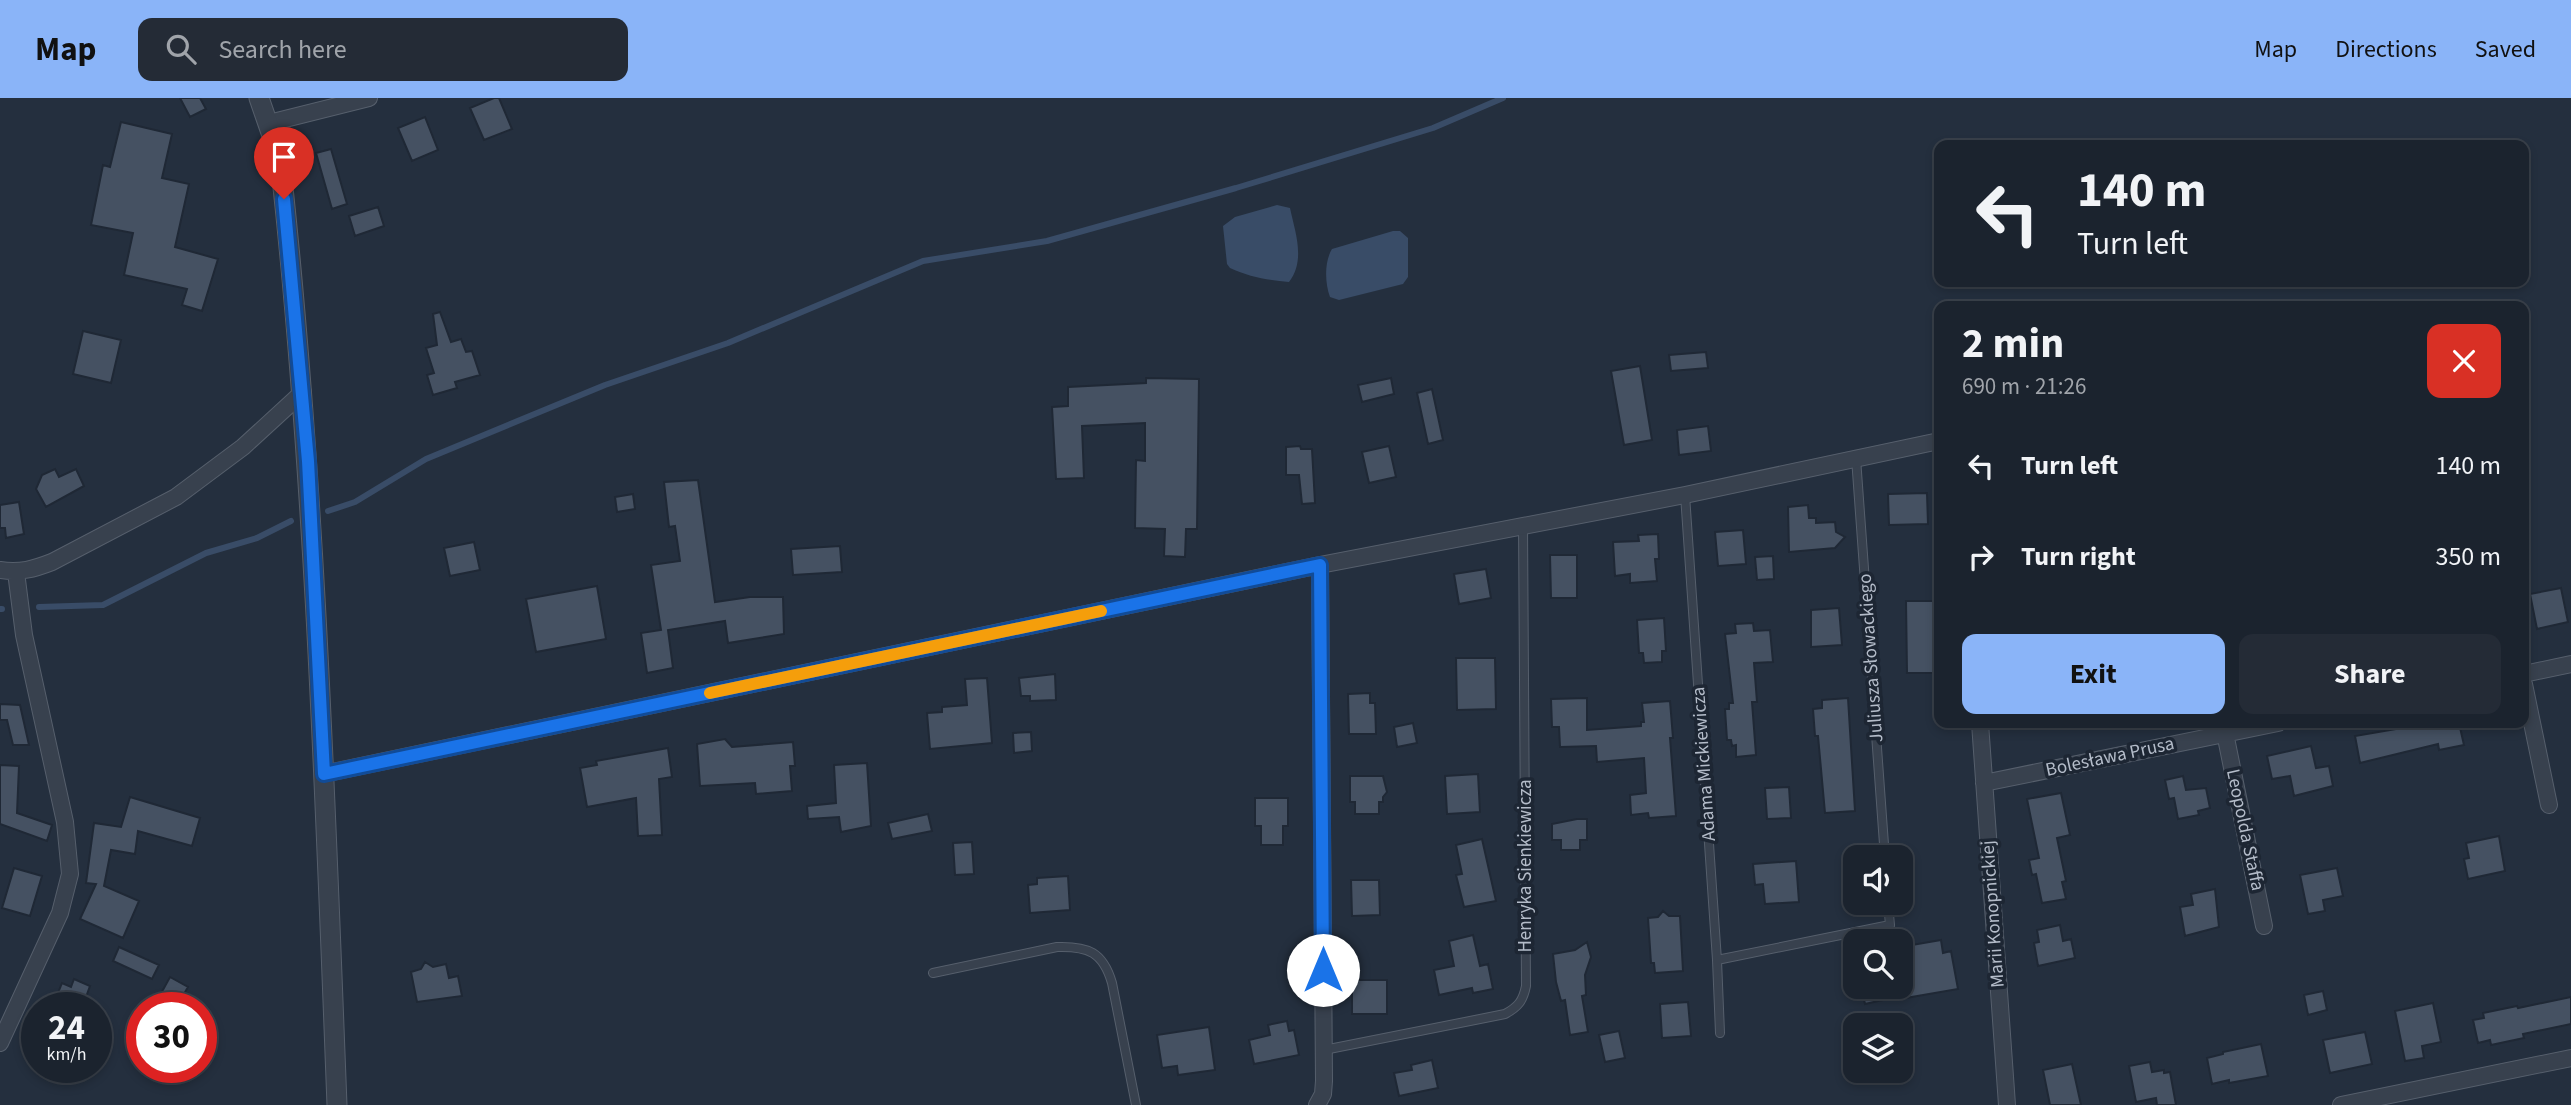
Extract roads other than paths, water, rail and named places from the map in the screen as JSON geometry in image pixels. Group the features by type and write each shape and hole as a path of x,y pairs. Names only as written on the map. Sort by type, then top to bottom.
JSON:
{"street":[{"path":"259,98 277,149 282,178 303,392 324,774 337,1105"},
{"path":"269,123 369,98"},
{"path":"0,1043 60,913 70,874 65,822 8,571 33,570 52,562 176,497 243,447 303,392"},
{"path":"324,774 1320,565 1685,495 1934,442"},
{"path":"1317,1105 1323,1094 1324,1050 1320,565"},
{"path":"2529,673 2571,664"},
{"path":"2529,708 2549,806"},
{"name":"Marii Konopnickiej","path":"1980,728 2007,1105"},
{"name":"Bolesława Prusa","path":"1984,783 2252,728"},
{"name":"Leopolda Staffa","path":"2225,733 2264,926"},
{"path":"2341,1105 2571,1058"}],"lane":[{"name":"Juliusza Słowackiego","path":"1856,458 1884,845"},
{"name":"Adama Mickiewicza","path":"1685,495 1720,1033"},
{"name":"Henryka Sienkiewicza","path":"1324,1050 1505,1014 1515,1009 1523,998 1526,972 1523,525"},
{"path":"1717,960 1890,925 1889,915"},
{"path":"933,973 1057,947 1073,946 1099,957 1108,968 1112,983 1136,1105"}],"water":[{"path":"1277,205 1290,208 1296,236 1297,265 1289,282 1259,278 1230,268 1227,264 1223,226 1235,217"},
{"path":"1400,231 1408,238 1408,277 1403,284 1339,300 1330,297 1326,273 1332,249"}],"waterway":[{"path":"328,511 355,502 426,459 605,385 728,343 923,261 1047,241 1236,188 1433,128 1503,98"},
{"path":"39,607 103,605 206,553 257,538 291,521"}]}
